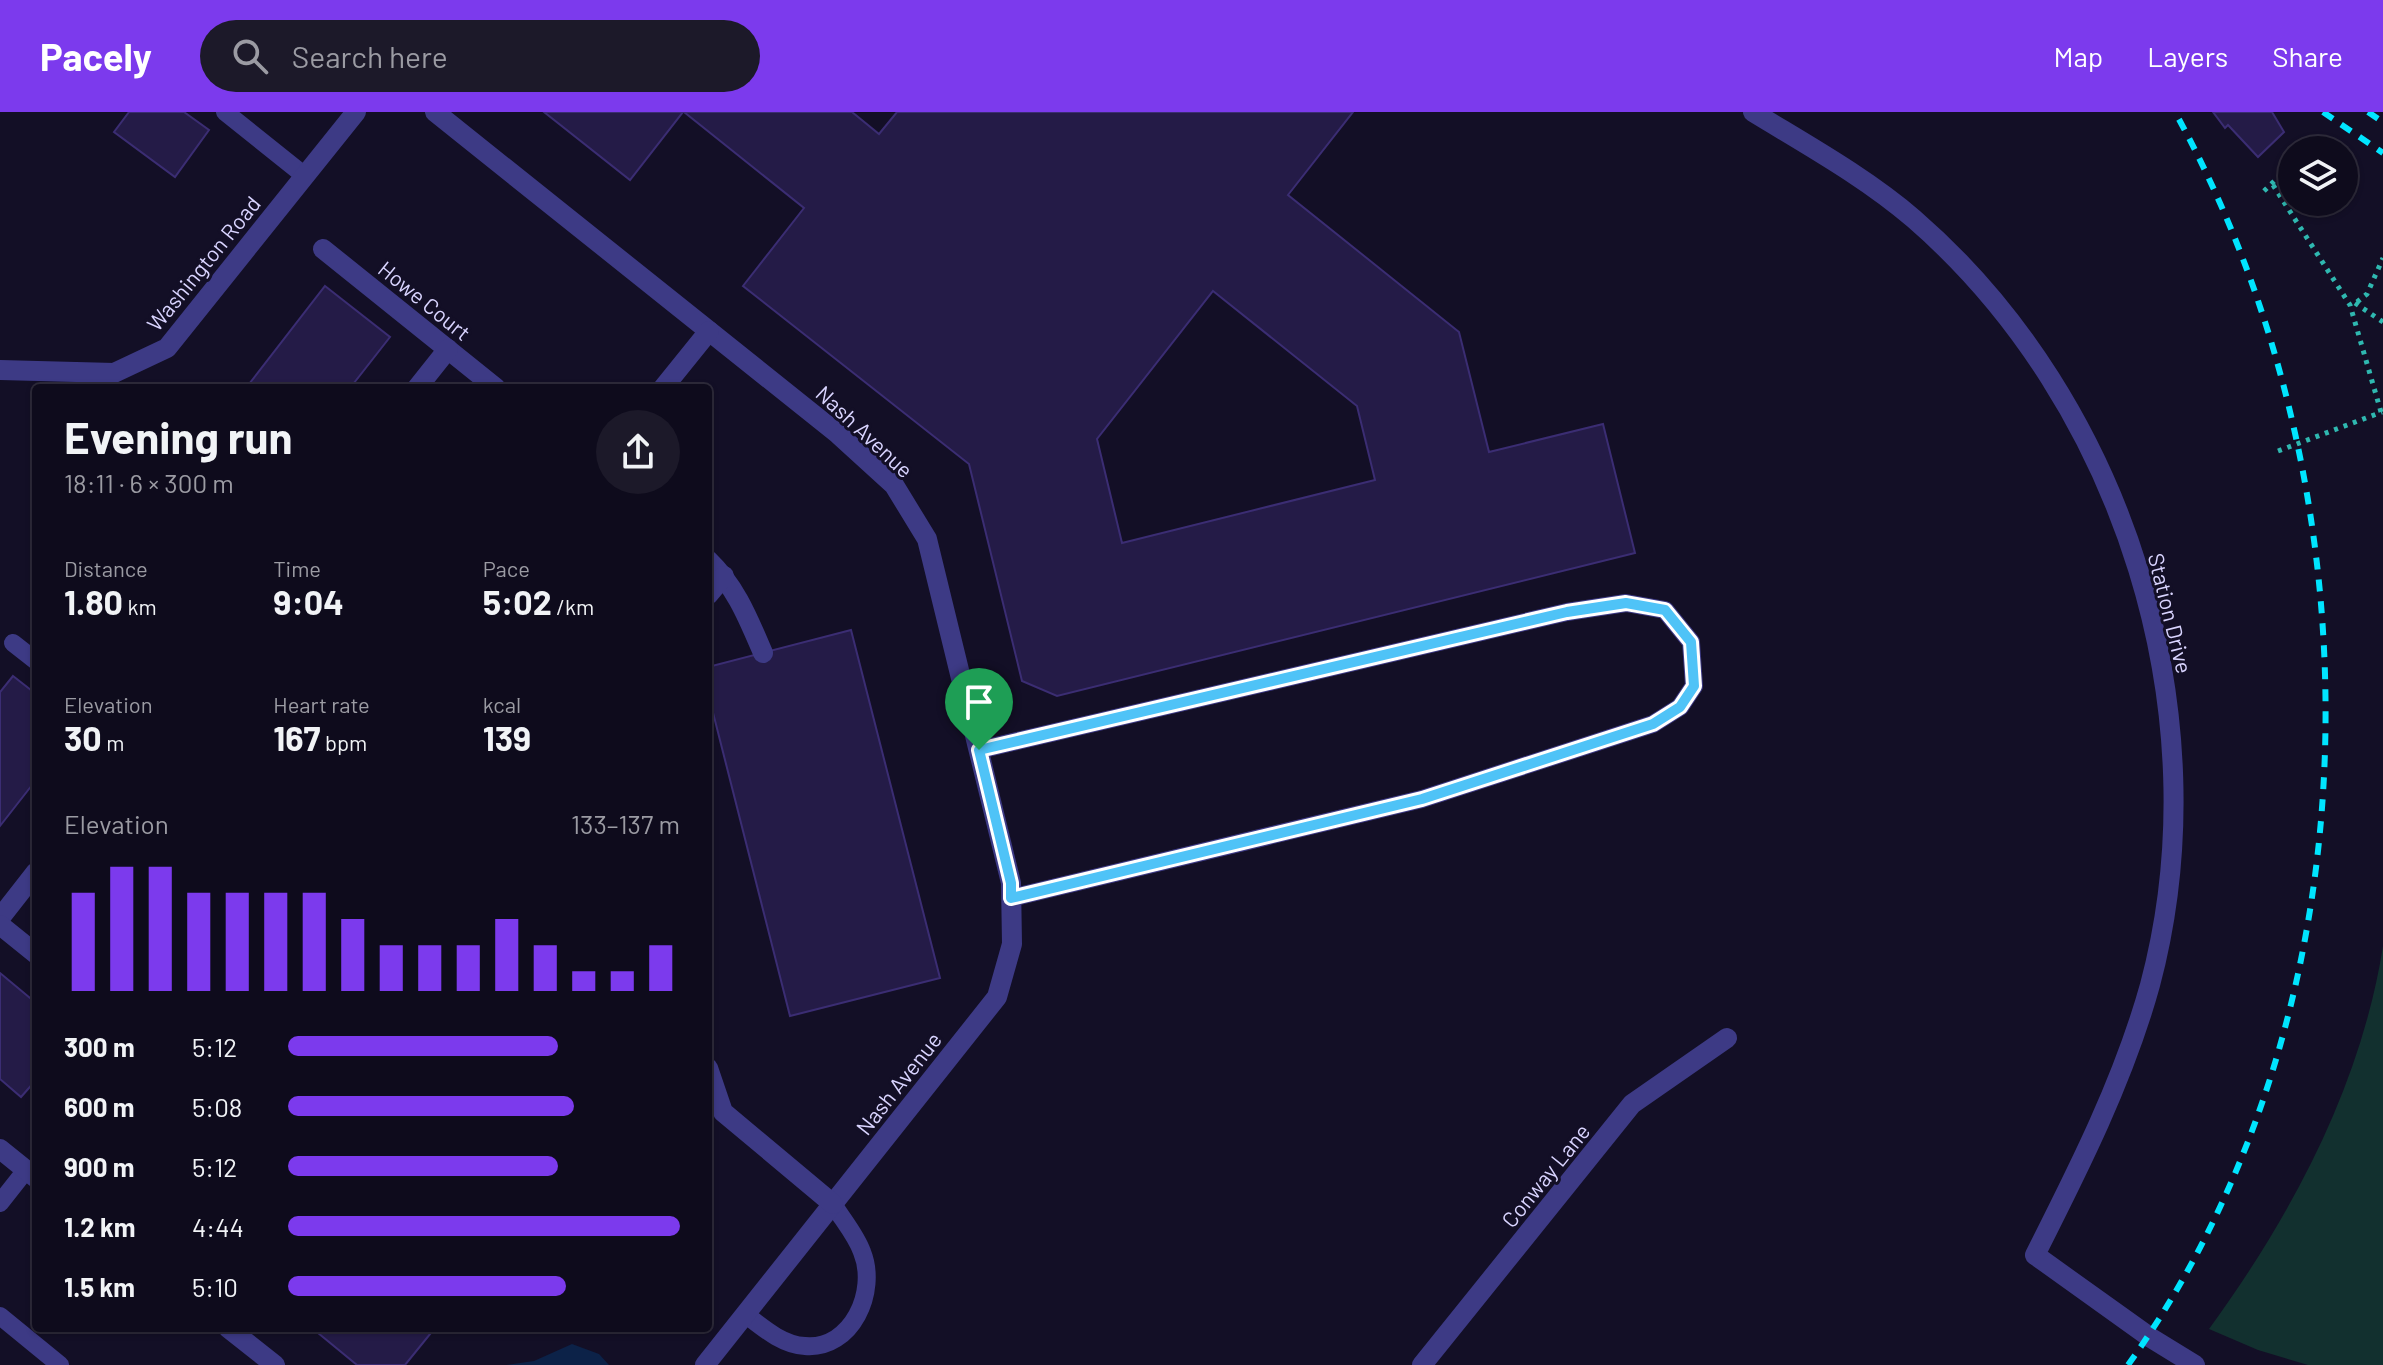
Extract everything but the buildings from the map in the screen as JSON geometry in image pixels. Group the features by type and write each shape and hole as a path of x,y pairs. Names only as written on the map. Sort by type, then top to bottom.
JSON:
{"street":[{"name":"Washington Road","path":"0,370 114,373 167,348 356,112"},
{"name":"Nash Avenue","path":"435,112 838,434 894,485 927,539 1011,883 1012,944 997,997 705,1365"},
{"name":"Station Drive","path":"1753,112 1854,174 1912,217 1977,282 2007,318 2062,399 2097,468 2133,556 2148,606 2165,684 2174,762 2172,853 2160,939 2124,1064 2035,1255 2151,1338 2195,1365"},
{"name":"Howe Court","path":"323,249 491,384"},
{"path":"666,384 709,331"},
{"path":"420,384 448,349"},
{"path":"712,564 741,601 763,653"},
{"path":"712,590 724,576"},
{"path":"0,918 32,877"},
{"path":"0,925 32,951"},
{"name":"Conway Lane","path":"1422,1365 1632,1104 1727,1038"},
{"path":"712,1095 715,1116 833,1204"},
{"path":"0,1149 32,1168"},
{"path":"233,1332 275,1365"}],"lane":[{"path":"225,112 305,176"},
{"path":"979,750 1567,612 1626,603 1665,610 1691,642 1694,686 1680,707 1653,724 1422,799 1011,898"},
{"path":"13,643 32,658"},
{"path":"0,1203 32,1170"},
{"path":"745,1314 772,1335 804,1346 833,1341 854,1323 866,1289 863,1253 833,1204"},
{"path":"0,1316 60,1365"}],"path":[{"path":"2264,191 2278,179"},
{"path":"2273,185 2353,303 2382,412 2278,451"},
{"path":"2353,303 2367,294 2383,258"},
{"path":"2353,303 2383,322"}],"green space":[{"path":"2383,946 2383,1365 2308,1365 2258,1350 2209,1329 2268,1241 2319,1147 2358,1049 2373,998"}],"water":[{"path":"572,1344 599,1354 609,1365 506,1365 534,1361"}],"railway":[{"path":"2128,1365 2212,1224 2272,1072 2310,912 2325,746 2319,580 2291,417 2243,259 2175,112"},
{"path":"2323,112 2383,153"},
{"path":"2368,112 2383,122"}],"route":[{"path":"1626,603 1665,610 1691,642 1694,686 1680,707 1653,724 1422,799 1011,898 1011,883 979,750 1567,612 1626,603"}]}
